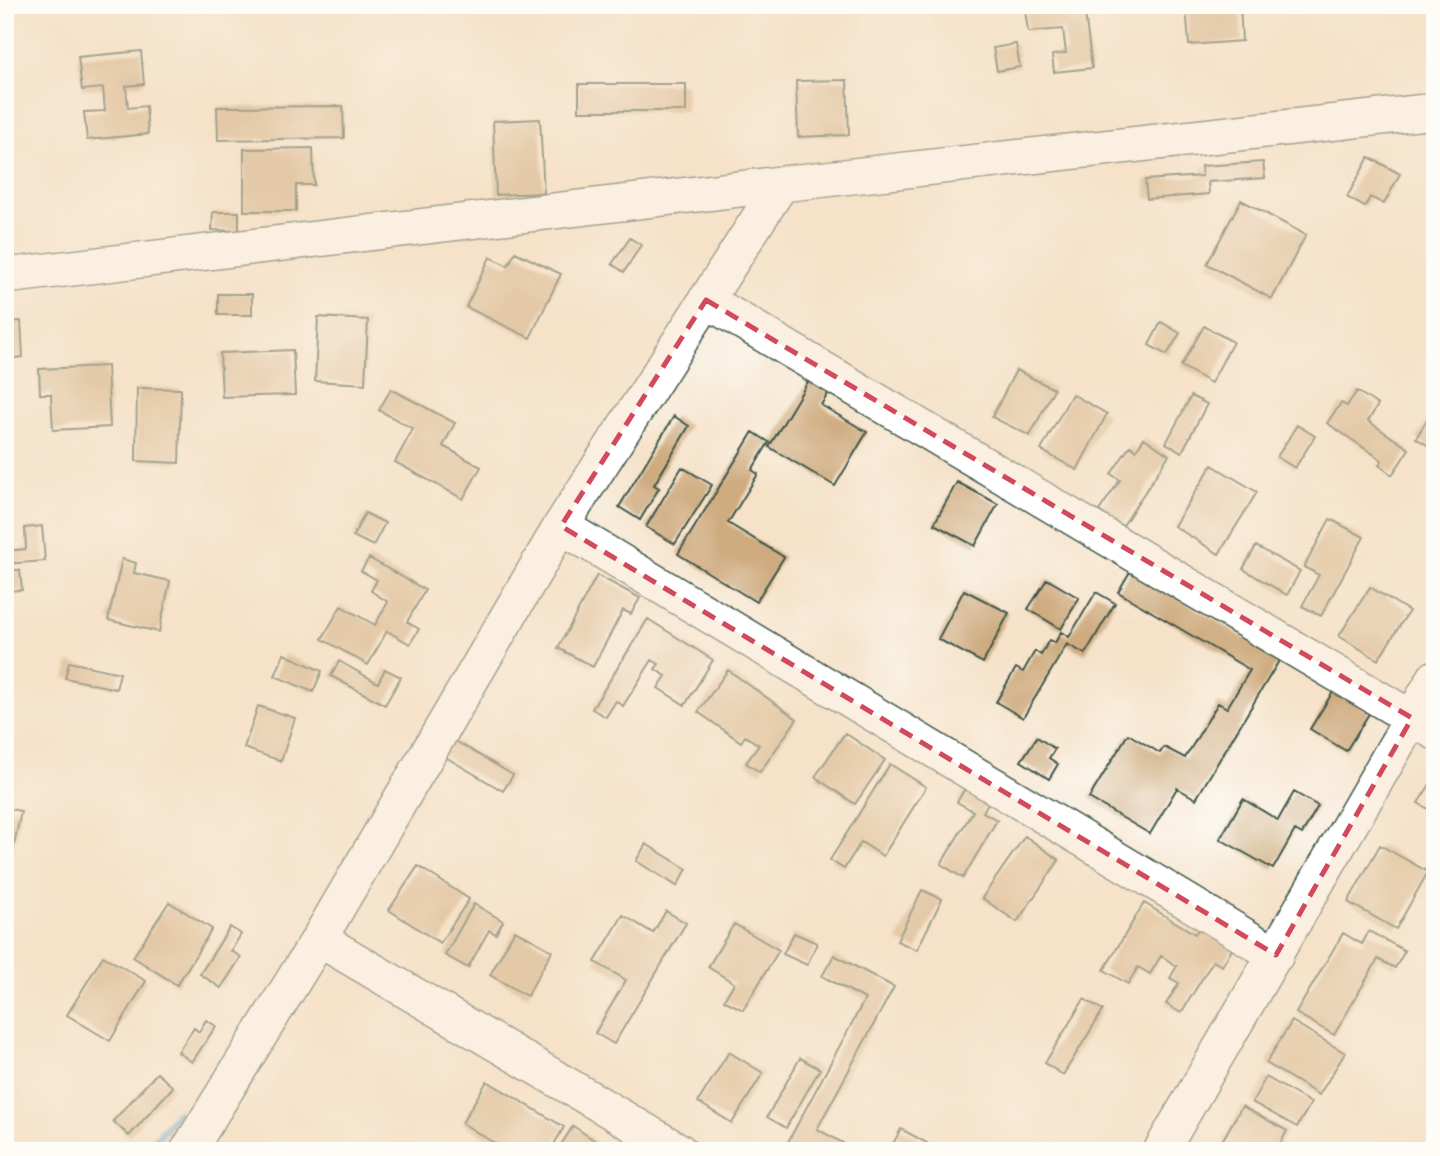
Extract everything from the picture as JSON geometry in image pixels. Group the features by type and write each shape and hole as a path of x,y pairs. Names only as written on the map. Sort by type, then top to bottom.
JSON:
{"street":[{"path":"5,276 781,184 1435,111"},
{"path":"188,1151 319,939 561,526 781,184"},
{"path":"706,300 1423,725"},
{"path":"561,526 1276,955"},
{"path":"1161,1151 1276,955 1423,725 1435,678"},
{"path":"319,939 678,1151"}],"highlighted area":[{"path":"706,300 1412,718 1276,955 561,526"}],"building":[{"path":"1084,5 1092,68 1054,72 1052,55 1066,53 1063,29 1028,32 1025,9"},
{"path":"1186,5 1240,5 1242,41 1189,45"},
{"path":"1016,44 1020,67 997,71 993,48"},
{"path":"141,51 144,84 126,86 128,108 146,106 148,134 87,140 84,112 105,111 103,88 82,90 78,57"},
{"path":"847,80 849,135 798,137 796,81"},
{"path":"579,84 686,84 686,111 579,111"},
{"path":"343,106 344,138 218,140 217,107"},
{"path":"540,119 544,193 496,195 493,121"},
{"path":"313,148 314,185 296,185 296,211 244,211 244,149"},
{"path":"1369,157 1400,174 1384,204 1370,197 1365,207 1347,197"},
{"path":"1263,162 1265,178 1208,182 1209,194 1147,199 1145,180 1202,176 1201,166"},
{"path":"1241,200 1306,235 1272,299 1207,264"},
{"path":"213,212 239,212 239,231 212,230"},
{"path":"630,238 641,245 624,272 612,264"},
{"path":"515,252 561,274 530,338 466,307 490,257 508,266"},
{"path":"218,294 252,294 252,315 218,315"},
{"path":"318,317 368,320 365,384 315,381"},
{"path":"21,321 23,357 5,359 5,322"},
{"path":"1161,322 1180,333 1167,355 1149,345"},
{"path":"1204,326 1233,342 1211,383 1181,366"},
{"path":"293,350 295,395 222,397 220,353"},
{"path":"107,366 110,427 53,430 51,394 40,394 39,369"},
{"path":"1016,370 1054,389 1030,436 992,417"},
{"path":"809,380 829,392 821,405 867,432 835,486 769,447"},
{"path":"137,388 181,389 179,463 136,461"},
{"path":"391,389 455,423 443,446 481,467 463,499 395,462 413,429 379,410"},
{"path":"1357,391 1378,405 1368,421 1409,449 1392,475 1379,465 1382,460 1327,423 1341,403 1347,406"},
{"path":"1072,394 1107,414 1077,470 1041,450"},
{"path":"1191,396 1207,404 1182,452 1166,443"},
{"path":"1435,407 1435,450 1416,438"},
{"path":"674,416 689,426 654,485 659,488 640,520 619,507"},
{"path":"1297,425 1315,436 1295,468 1277,457"},
{"path":"753,432 769,442 752,470 758,474 728,523 784,557 756,602 678,554"},
{"path":"1144,438 1169,455 1122,527 1099,511 1120,480 1111,474 1130,446 1136,450"},
{"path":"1212,465 1257,492 1219,554 1174,526"},
{"path":"682,467 712,485 675,544 646,527"},
{"path":"957,482 998,504 975,546 934,524"},
{"path":"365,513 385,523 373,546 353,536"},
{"path":"1330,519 1364,537 1321,616 1302,606 1319,575 1304,567"},
{"path":"42,526 45,561 5,564 5,551 26,549 25,528"},
{"path":"1256,546 1300,571 1287,595 1243,569"},
{"path":"369,558 425,590 407,622 419,629 410,644 387,631 368,665 322,639 341,606 375,625 388,602 371,591 377,580 361,571"},
{"path":"122,559 136,563 134,573 170,581 159,632 108,620"},
{"path":"5,570 20,570 22,590 5,591"},
{"path":"1131,570 1280,659 1196,799 1177,788 1150,834 1089,798 1128,734 1160,753 1164,747 1185,758 1218,703 1227,708 1250,670 1118,592"},
{"path":"597,575 640,598 631,614 623,610 593,667 558,648"},
{"path":"1047,579 1079,598 1061,629 1028,609"},
{"path":"1370,587 1409,611 1378,660 1339,636"},
{"path":"964,590 1009,613 983,663 938,639"},
{"path":"1096,592 1115,603 1085,654 1067,644 1023,718 996,702 1016,668 1023,672 1035,651 1041,655 1049,640 1055,643 1061,632 1069,637"},
{"path":"648,619 713,660 685,705 658,688 666,676 655,669 659,664 652,660 623,706 616,701 606,717 592,709"},
{"path":"284,654 322,671 313,692 275,676"},
{"path":"339,661 378,683 385,669 401,677 385,705 331,676"},
{"path":"69,662 120,673 116,689 65,678"},
{"path":"728,670 797,719 760,772 746,763 759,745 745,736 741,742 698,712"},
{"path":"1334,690 1370,712 1346,751 1310,729"},
{"path":"258,706 295,718 281,761 244,748"},
{"path":"845,733 885,760 855,804 815,777"},
{"path":"1037,737 1055,749 1049,758 1058,764 1049,779 1021,761"},
{"path":"452,739 513,775 503,791 442,755"},
{"path":"890,764 926,787 883,856 861,842 844,869 830,860"},
{"path":"1435,777 1435,813 1418,803"},
{"path":"966,787 989,801 983,812 997,820 963,878 941,864 973,811 957,802"},
{"path":"1294,792 1318,806 1302,834 1295,830 1273,869 1220,839 1243,799 1278,820"},
{"path":"5,808 21,811 12,855 5,853"},
{"path":"1025,836 1059,860 1017,922 982,898"},
{"path":"646,844 687,869 677,886 636,861"},
{"path":"1380,845 1428,872 1396,929 1348,902"},
{"path":"418,866 469,899 440,943 389,910"},
{"path":"922,890 942,899 917,950 897,941"},
{"path":"169,902 212,929 177,985 133,957"},
{"path":"1144,903 1195,934 1199,928 1233,948 1222,966 1213,961 1181,1013 1166,1004 1179,983 1170,978 1177,966 1161,956 1150,974 1138,967 1128,984 1104,970"},
{"path":"474,904 503,921 496,934 489,930 468,968 445,955"},
{"path":"666,911 686,923 614,1044 595,1033 626,980 595,962 623,915 653,933"},
{"path":"734,924 779,950 743,1010 724,1000 734,983 708,967"},
{"path":"230,927 241,934 231,951 241,957 221,988 200,974"},
{"path":"515,930 552,951 527,996 490,975"},
{"path":"1369,931 1405,951 1395,968 1378,959 1334,1035 1296,1013 1343,933 1362,944"},
{"path":"794,933 817,943 807,965 783,954"},
{"path":"834,955 894,987 817,1129 843,1143 838,1151 783,1151 865,999 822,976"},
{"path":"103,956 146,981 110,1041 67,1015"},
{"path":"1084,999 1103,1010 1063,1075 1045,1063"},
{"path":"206,1020 216,1026 192,1062 178,1052 194,1028 199,1032"},
{"path":"1292,1021 1345,1053 1319,1095 1266,1063"},
{"path":"729,1052 763,1073 732,1123 698,1102"},
{"path":"800,1058 820,1069 786,1128 767,1117"},
{"path":"157,1073 173,1087 129,1136 113,1121"},
{"path":"1266,1077 1311,1103 1297,1127 1252,1102"},
{"path":"487,1081 564,1127 550,1151 507,1151 462,1123"},
{"path":"1242,1106 1287,1131 1276,1151 1239,1151 1222,1141"},
{"path":"573,1126 603,1146 599,1151 557,1151"},
{"path":"901,1129 927,1143 922,1151 889,1151"}],"waterway":[{"path":"146,1151 178,1113"}]}
